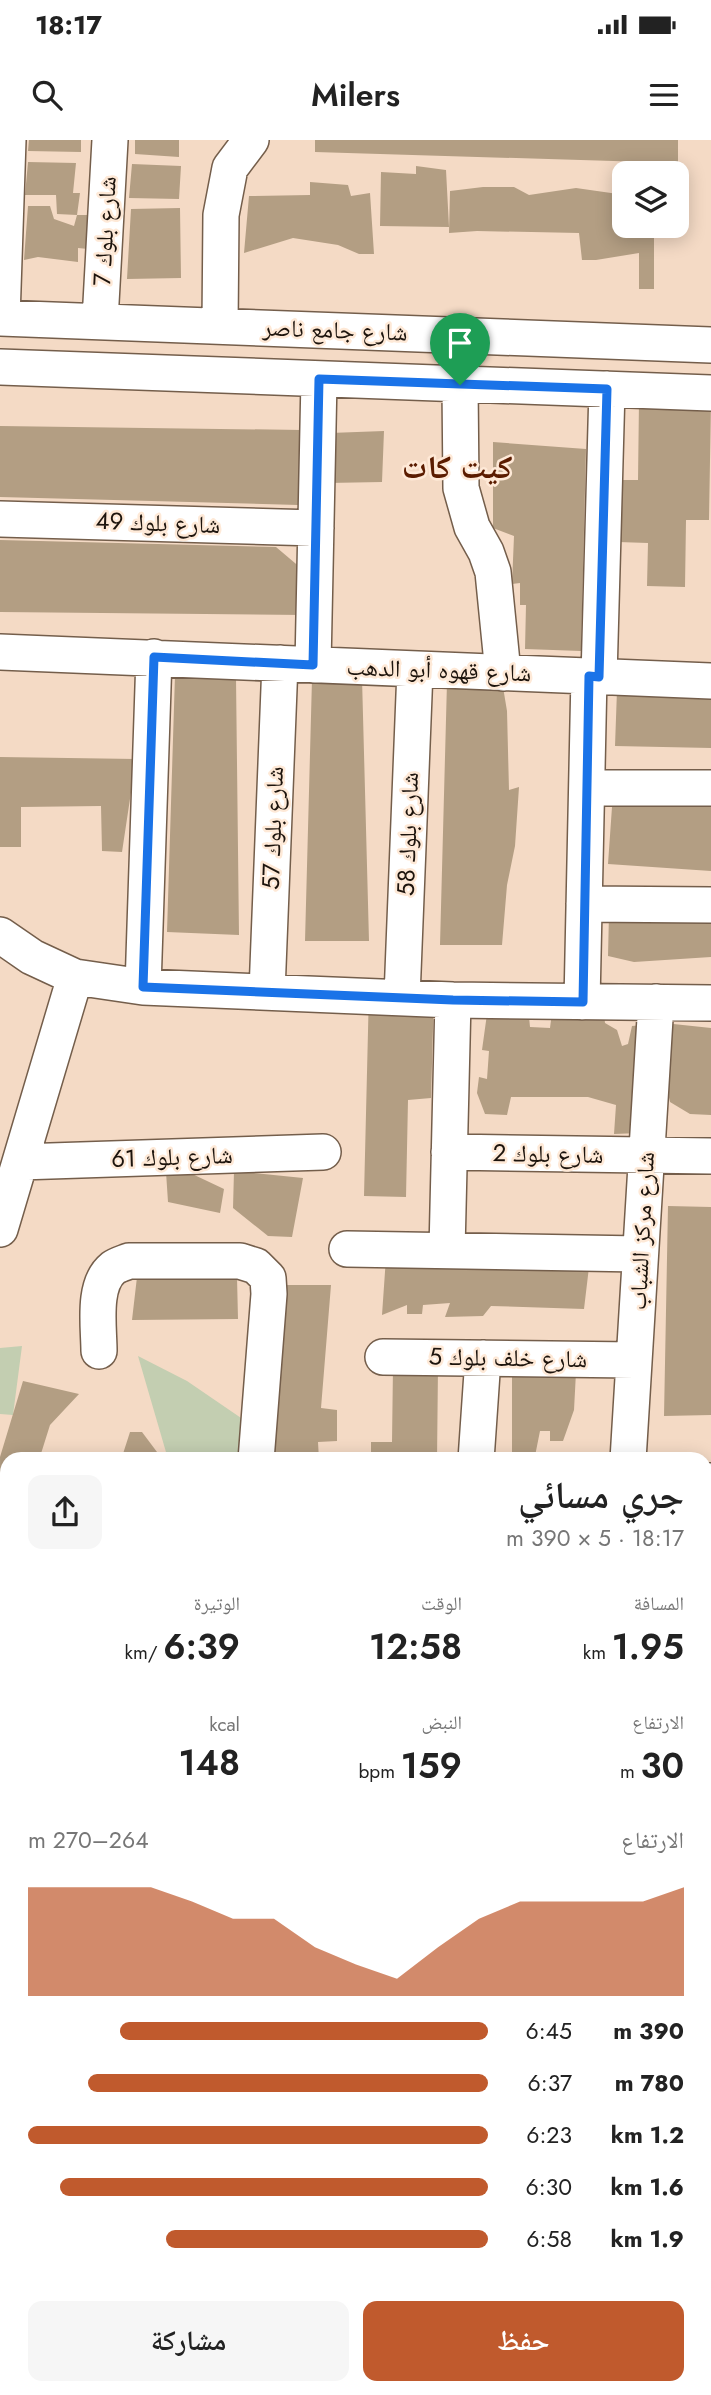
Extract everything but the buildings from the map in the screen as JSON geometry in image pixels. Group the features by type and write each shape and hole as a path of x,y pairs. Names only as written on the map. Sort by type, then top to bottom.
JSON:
{"street":[{"path":"1,318 8,140"},
{"name":"شارع بلوك 7","path":"100,321 110,140"},
{"path":"220,326 221,215 230,168 251,140"},
{"name":"شارع جامع ناصر","path":"1,318 711,345"},
{"name":"شارع جامع ناصر","path":"0,367 711,393"},
{"name":"شارع بلوك 57","path":"267,992 296,664 316,528 319,379"},
{"path":"460,385 461,488 472,527 486,552 493,572 503,673"},
{"path":"583,1002 587,788 607,389"},
{"name":"شارع بلوك 49","path":"0,519 316,528"},
{"name":"شارع قهوه أبو الدهب","path":"0,652 711,681"},
{"path":"143,987 154,657"},
{"name":"شارع بلوك 58","path":"402,997 415,670"},
{"path":"587,788 711,788"},
{"path":"584,904 711,905"},
{"path":"0,935 32,957 75,977 143,987 453,1000 711,1003"},
{"path":"0,1229 75,977"},
{"path":"447,1250 453,1000"},
{"name":"شارع مركز الشباب","path":"628,1452 656,1002"},
{"name":"شارع بلوك 61","path":"20,1161 323,1152"},
{"name":"شارع بلوك 2","path":"449,1152 711,1156"},
{"path":"347,1249 640,1254"},
{"path":"99,1351 100,1289 114,1267 129,1261 240,1261 257,1266 268,1278 269,1294 257,1452"},
{"name":"شارع خلف بلوك 5","path":"383,1357 634,1360"},
{"path":"477,1452 483,1358"}],"green space":[{"path":"22,1346 13,1415 0,1414 0,1348"},
{"path":"138,1356 187,1381 244,1420 238,1452 166,1452"}],"district":[{"name":"كيت كات","path":"457,467"}],"route":[{"path":"319,379 460,385 607,389 599,677 589,676 583,1002 453,1000 143,987 154,657 313,665 319,379"}]}
